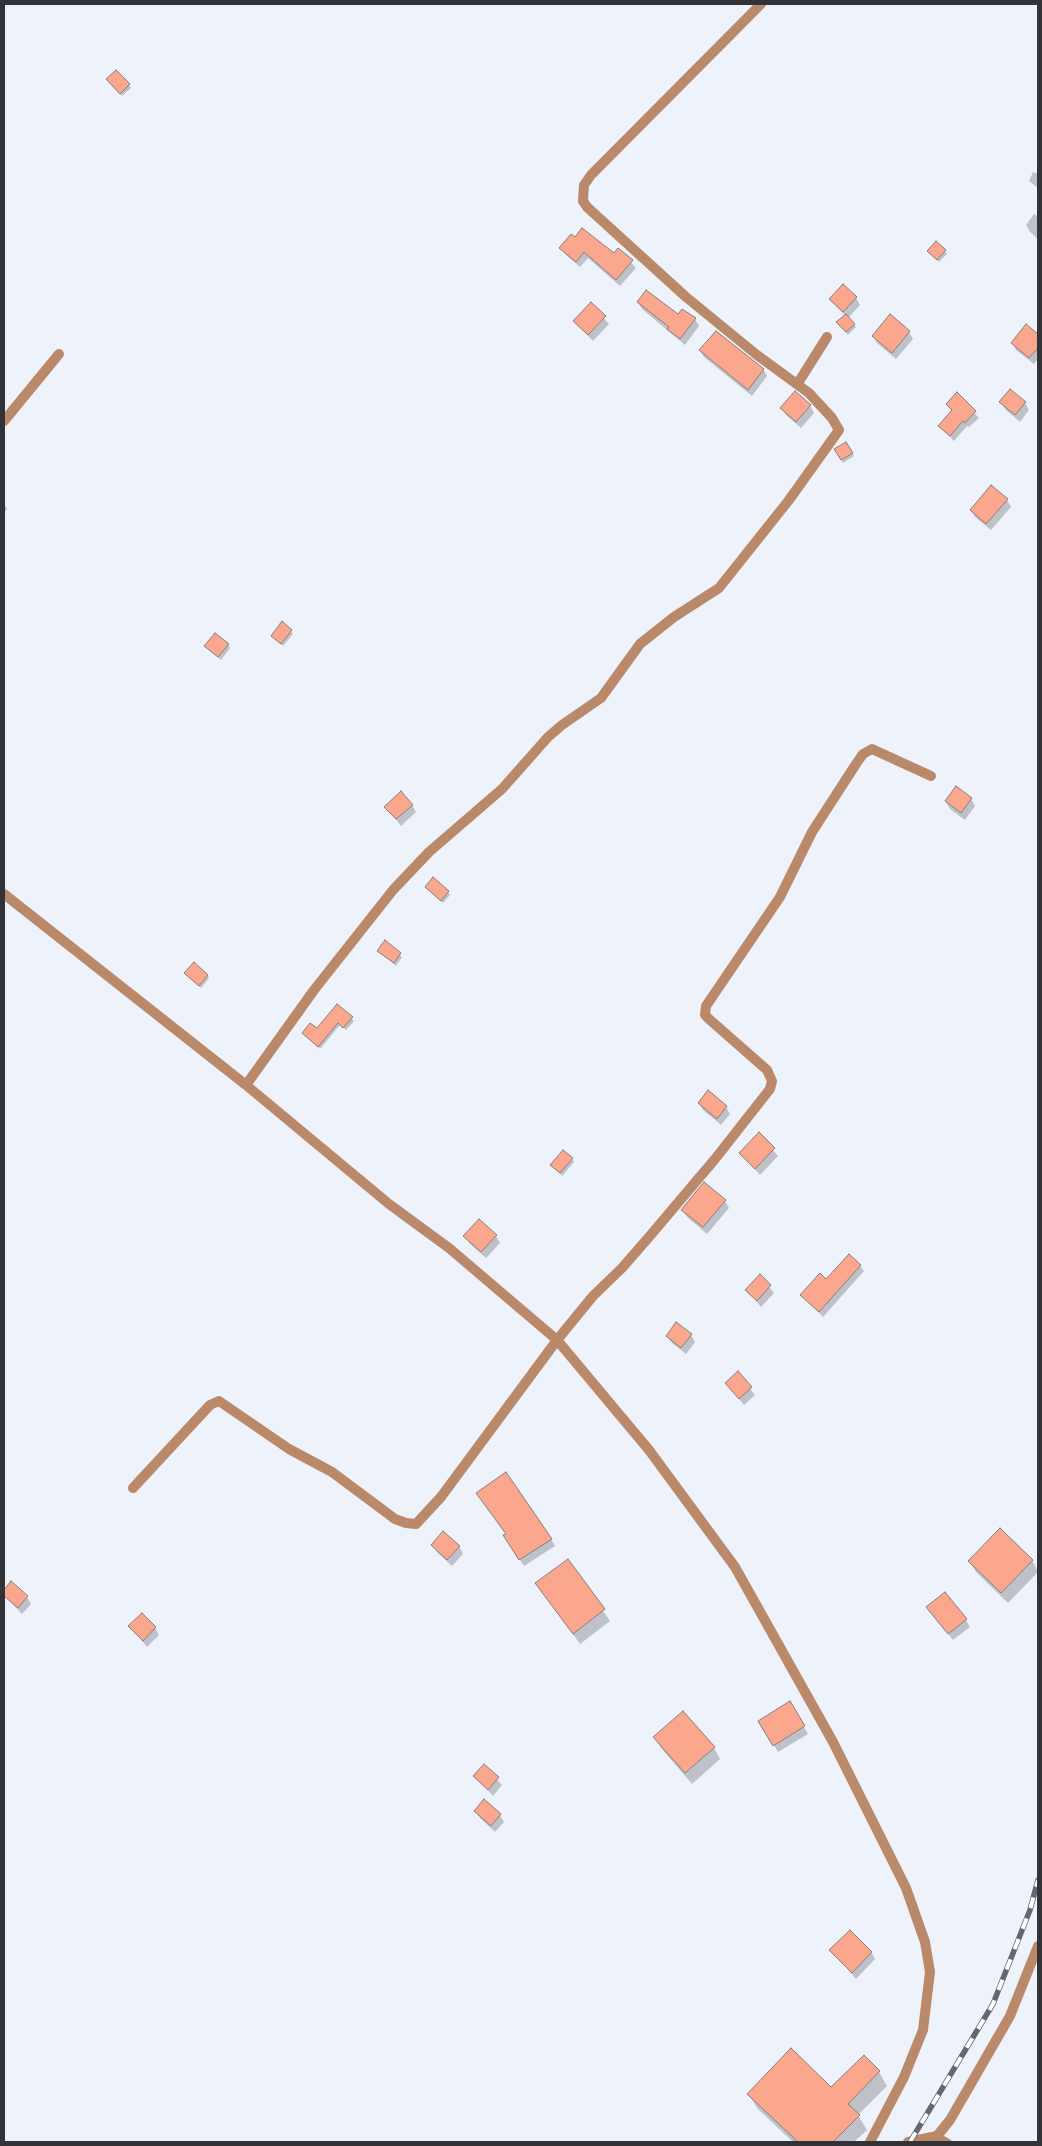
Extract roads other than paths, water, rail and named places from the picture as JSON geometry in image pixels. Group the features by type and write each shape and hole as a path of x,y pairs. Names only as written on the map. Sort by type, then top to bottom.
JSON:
{"street":[{"path":"246,1085 314,990 387,898 429,852 480,810 562,725 601,698 640,644 674,618 715,591 730,577 789,500 839,430 832,418 798,383 757,355 686,297 587,207 582,191 590,175 762,4"},
{"path":"798,383 827,337"},
{"path":"4,421 58,354"},
{"path":"133,1488 210,1404 219,1401 289,1450 332,1472 395,1519 416,1524 441,1497 557,1340 673,1208 770,1089 772,1081 767,1070 705,1015 706,1006 780,897 812,832 856,764 863,754 872,749 931,776"},
{"path":"6,898 246,1085 389,1204 449,1248 557,1340 649,1450 735,1568 833,1742 906,1888 925,1942 930,1972 929,1997 922,2030 904,2077 870,2142"},
{"path":"908,2142 937,2136 950,2120 1010,2016 1038,1946"}],"lane":[{"path":"937,2136 948,2142"}],"railway":[{"path":"910,2142 993,2004 1030,1910 1038,1880"}]}
